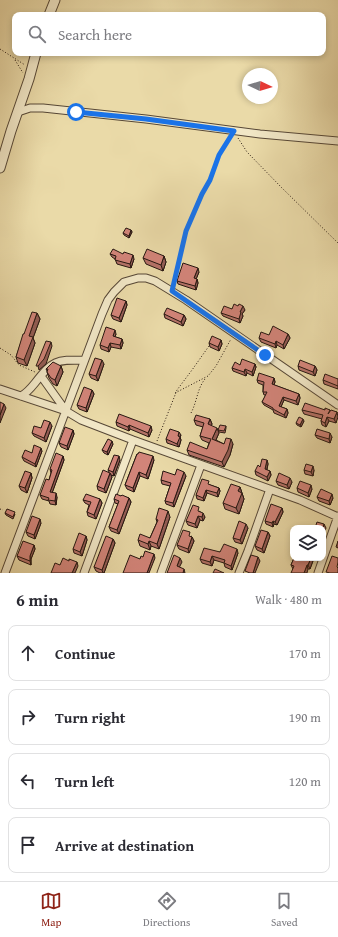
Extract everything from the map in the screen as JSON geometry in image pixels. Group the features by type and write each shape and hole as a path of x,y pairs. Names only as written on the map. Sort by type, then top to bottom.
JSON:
{"street":[{"path":"50,12 55,0"},
{"path":"0,168 35,56"},
{"path":"18,112 30,108 43,108 146,119 235,131 338,141"},
{"path":"5,573 66,412 84,360 108,300 124,282 132,279 146,278 155,281 234,333 338,405"},
{"path":"21,396 27,392 55,362 84,360"},
{"path":"41,376 66,412"},
{"path":"0,389 66,412 133,440 300,500 338,516 318,573"},
{"path":"84,573 133,440"},
{"path":"161,573 201,465"},
{"path":"239,573 270,489"}],"path":[{"path":"0,48 32,70"},
{"path":"13,58 22,70 26,89"},
{"path":"235,131 247,152 282,188 298,202 309,216 338,243"},
{"path":"172,291 186,231 202,194 210,180 219,155 235,131"},
{"path":"191,413 198,390 205,378 216,366 234,333"},
{"path":"154,447 175,394 209,346"},
{"path":"0,348 11,355 19,365 41,376"},
{"path":"175,394 181,389 205,378"}],"building":[{"path":"126,228 131,230 129,236 123,233"},
{"path":"113,249 123,254 124,252 133,255 130,264 115,260 116,256 110,254"},
{"path":"147,249 164,256 161,265 143,258"},
{"path":"183,263 198,268 194,278 197,279 195,286 177,281"},
{"path":"117,298 126,301 119,318 111,315"},
{"path":"234,304 243,306 239,319 221,313 224,306 232,309"},
{"path":"167,308 184,315 181,322 164,314"},
{"path":"32,312 37,313 29,336 33,337 24,360 16,357"},
{"path":"273,326 288,334 283,345 276,341 275,344 259,338 261,332 269,335"},
{"path":"106,327 115,330 113,336 122,339 120,345 110,343 108,348 100,345"},
{"path":"212,336 221,340 218,347 209,343"},
{"path":"46,341 51,342 44,359 38,366 36,366"},
{"path":"95,358 102,360 96,376 89,374"},
{"path":"242,359 255,364 252,372 245,369 244,372 232,368 235,362 240,365"},
{"path":"300,360 315,366 313,372 298,366"},
{"path":"53,362 61,366 55,380 51,378 47,372 48,369 46,369"},
{"path":"259,373 274,378 272,384 299,394 296,401 283,397 279,406 287,409 284,415 262,402 267,392 263,392 264,382 257,380"},
{"path":"325,374 338,379 338,386 323,380"},
{"path":"84,387 92,390 86,408 77,405"},
{"path":"0,402 4,404 0,415"},
{"path":"305,403 325,410 325,408 330,410 328,414 331,410 337,412 334,419 327,417 325,423 321,421 323,415 302,410"},
{"path":"119,414 151,426 148,433 129,425 128,427 116,422"},
{"path":"196,415 210,419 208,424 217,428 212,439 224,444 226,438 231,439 228,450 222,462 187,450 190,442 207,449 211,439 200,436 204,423 194,420"},
{"path":"299,417 303,419 300,425 296,423"},
{"path":"44,420 50,422 44,438 32,433 34,426 41,428"},
{"path":"220,425 226,426 224,431 218,430"},
{"path":"65,427 73,430 67,446 59,443"},
{"path":"170,429 179,432 178,436 180,437 177,444 166,439"},
{"path":"317,429 330,433 329,439 315,435"},
{"path":"108,439 112,441 107,452 102,450"},
{"path":"34,445 41,448 35,464 22,457 25,450 32,453"},
{"path":"139,452 153,456 146,475 139,472 133,488 125,485"},
{"path":"56,453 63,456 50,492 56,493 55,501 48,500 49,498 40,495 46,479 49,480 52,470 50,469"},
{"path":"114,455 119,456 113,472 108,470"},
{"path":"262,459 267,460 265,469 270,471 267,477 255,471 258,465 260,467"},
{"path":"306,464 313,466 311,472 304,470"},
{"path":"177,469 184,472 173,503 165,501 171,483 161,480 163,471 175,475"},
{"path":"103,470 110,473 104,489 97,486"},
{"path":"25,471 31,473 25,488 19,486"},
{"path":"279,473 290,478 287,485 276,481"},
{"path":"202,479 209,481 208,484 219,488 217,493 206,490 203,498 196,495"},
{"path":"300,481 311,485 308,493 297,488"},
{"path":"231,484 240,487 238,491 242,493 236,508 223,503"},
{"path":"321,489 332,494 329,501 317,497"},
{"path":"86,494 100,499 94,515 87,512 91,502 83,500"},
{"path":"116,494 129,498 117,530 109,527 119,501 114,499"},
{"path":"271,504 282,508 275,522 273,521 272,523 265,521"},
{"path":"193,505 199,507 198,511 203,513 202,517 198,516 195,524 186,521"},
{"path":"159,508 168,511 157,544 149,541 148,544 138,540 140,534 150,538 158,520 156,519"},
{"path":"7,509 15,512 13,517 5,513"},
{"path":"32,516 40,519 34,535 26,532"},
{"path":"239,521 246,524 240,540 233,538"},
{"path":"317,522 324,524 324,525 316,525"},
{"path":"183,530 190,532 189,536 192,537 188,549 177,545"},
{"path":"261,530 268,532 262,549 255,546"},
{"path":"79,533 86,536 80,552 73,549"},
{"path":"106,536 113,539 102,570 94,567"},
{"path":"23,541 34,545 30,556 30,561 17,556"},
{"path":"224,544 237,549 231,566 224,563 225,560 212,556 210,562 200,559 204,548 220,552"},
{"path":"145,551 154,554 147,573 123,573 130,555 140,559 141,556 143,557"},
{"path":"174,555 180,558 177,566 184,569 183,573 167,573"},
{"path":"251,555 258,557 253,573 245,571"},
{"path":"332,556 338,558 338,573 326,572"},
{"path":"63,558 69,561 69,559 77,562 72,573 51,573 55,563 60,565"},
{"path":"293,561 310,561 304,573 291,573 294,566 291,565"},
{"path":"215,569 224,573 213,573"}],"route":[{"path":"76,112 146,119 234,131 219,155 210,180 202,194 186,231 172,291 265,355"}]}
